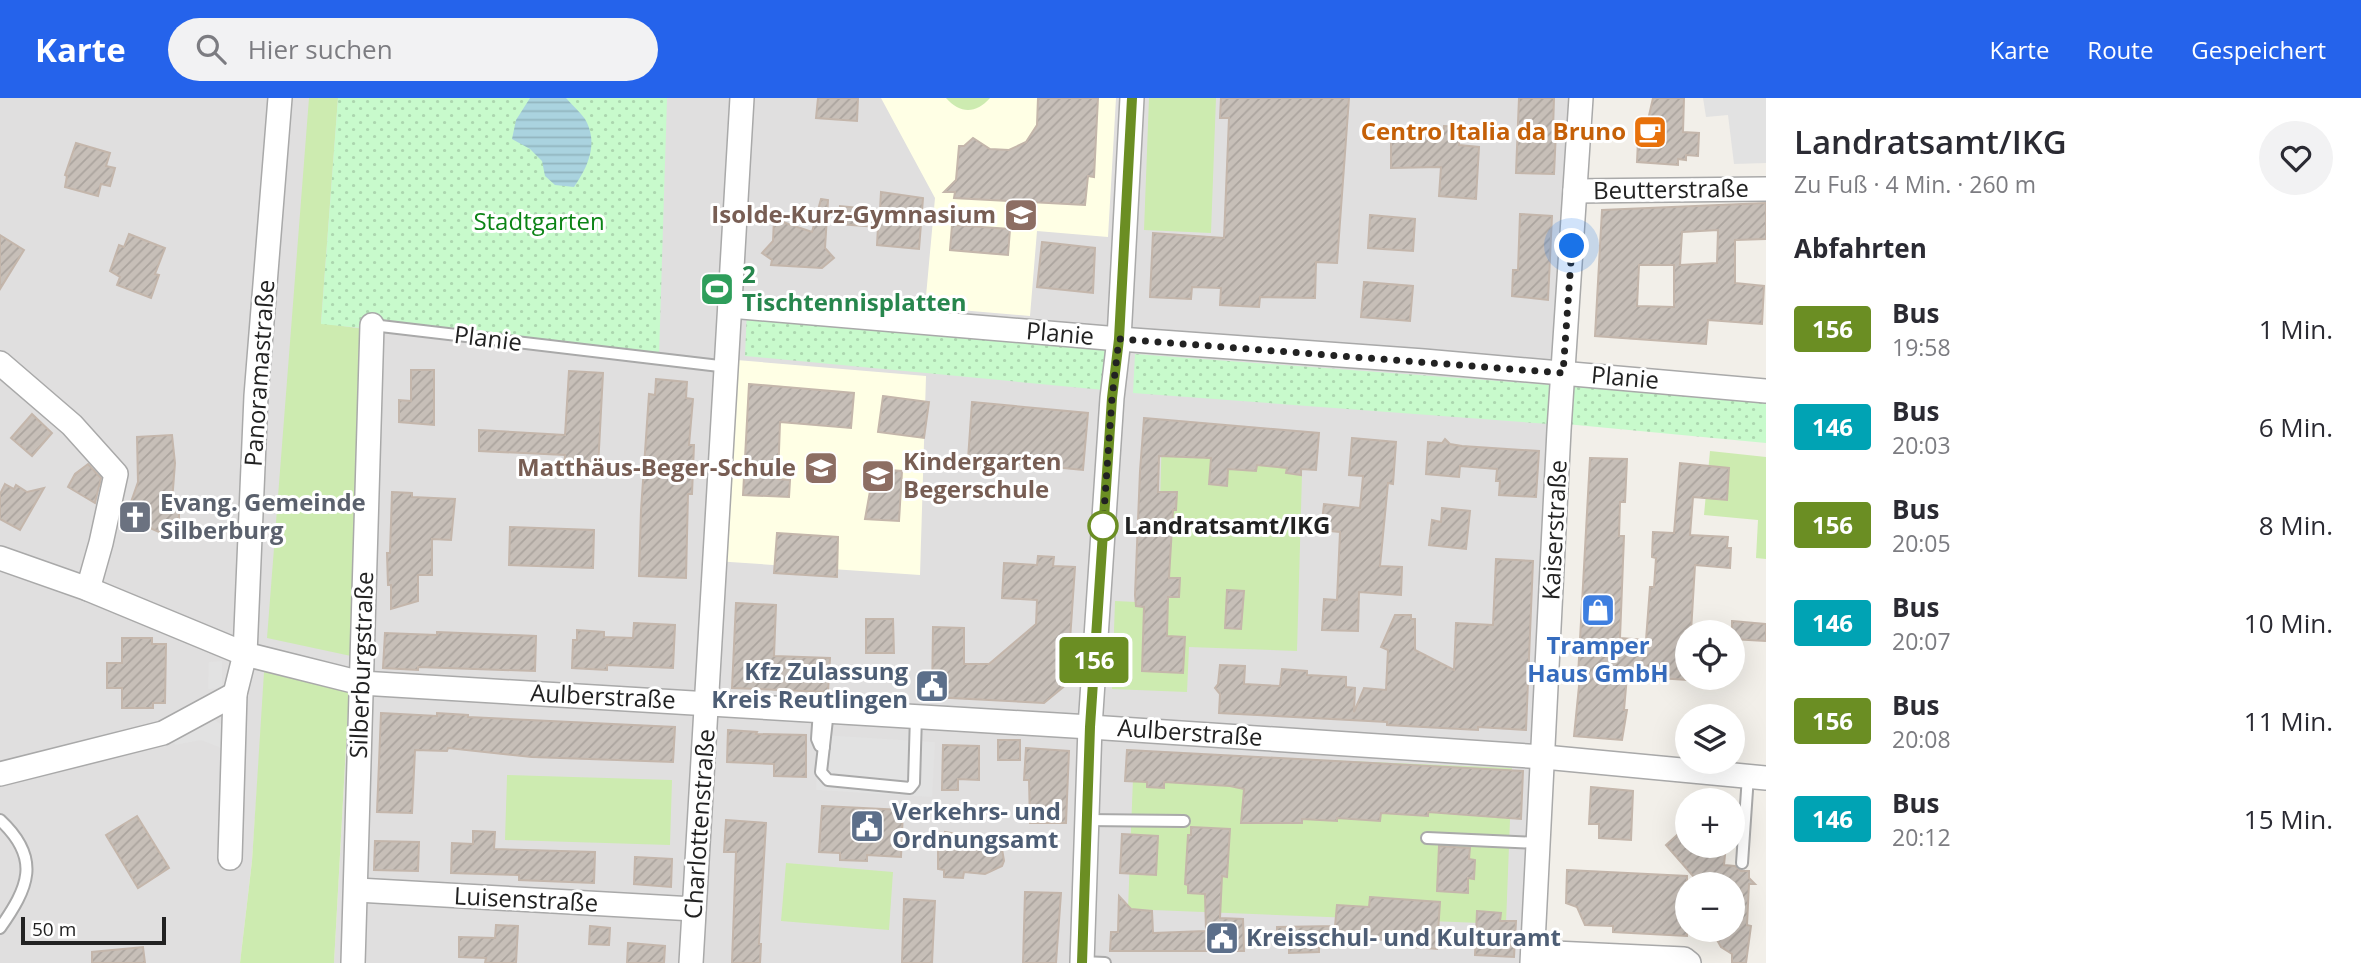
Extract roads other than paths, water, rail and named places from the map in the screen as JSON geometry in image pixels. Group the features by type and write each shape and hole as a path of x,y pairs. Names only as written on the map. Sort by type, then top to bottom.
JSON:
{"street":[{"name":"Panoramastraße","path":"230,858 235,694 244,654 257,396 280,98"},
{"name":"Charlottenstraße","path":"691,963 742,98"},
{"path":"1082,963 1090,727 1112,398 1119,339 1132,98"},
{"name":"Kaiserstraße","path":"1533,958 1563,373 1581,98"},
{"name":"Beutterstraße","path":"1575,191 1766,189"},
{"name":"Planie","path":"730,306 1766,391"},
{"name":"Silberburgstraße","path":"353,963 372,325"},
{"path":"0,363 72,425 116,474 88,589"},
{"name":"Aulberstraße","path":"0,558 88,589 244,654 361,683 1544,757 1757,777"},
{"path":"0,774 163,733 235,694"},
{"name":"Luisenstraße","path":"356,890 695,909"},
{"path":"1533,958 1684,959 1689,963"}],"lane":[{"name":"Planie","path":"372,325 728,367"},
{"path":"823,710 824,747 821,772 828,780 910,789 914,783 916,716"},
{"path":"1742,863 1757,777"},
{"path":"0,820 22,850 27,870 26,885 0,928"},
{"path":"1086,820 1184,821"},
{"path":"1427,838 1539,843"},
{"path":"1082,963 1105,963"}],"water":[{"path":"530,98 566,98 585,119 591,137 590,154 574,187 555,185 545,176 542,161 530,149 512,139 516,120"}],"place":[{"name":"Centro Italia da Bruno","path":"1650,132"},
{"name":"Isolde-Kurz-Gymnasium","path":"1021,215"},
{"name":"2 Tischtennisplatten","path":"717,289"},
{"name":"Matthäus-Beger-Schule","path":"821,468"},
{"name":"Kindergarten Begerschule","path":"878,476"},
{"name":"Evang. Gemeinde Silberburg","path":"135,517"},
{"name":"Landratsamt/IKG","path":"1103,526"},
{"name":"Tramper Haus GmbH","path":"1598,610"},
{"name":"Kfz Zulassung Kreis Reutlingen","path":"932,686"},
{"name":"Verkehrs- und Ordnungsamt","path":"867,826"},
{"name":"Kreisschul- und Kulturamt","path":"1222,938"}],"park label":[{"name":"Stadtgarten","path":"539,222"}]}
